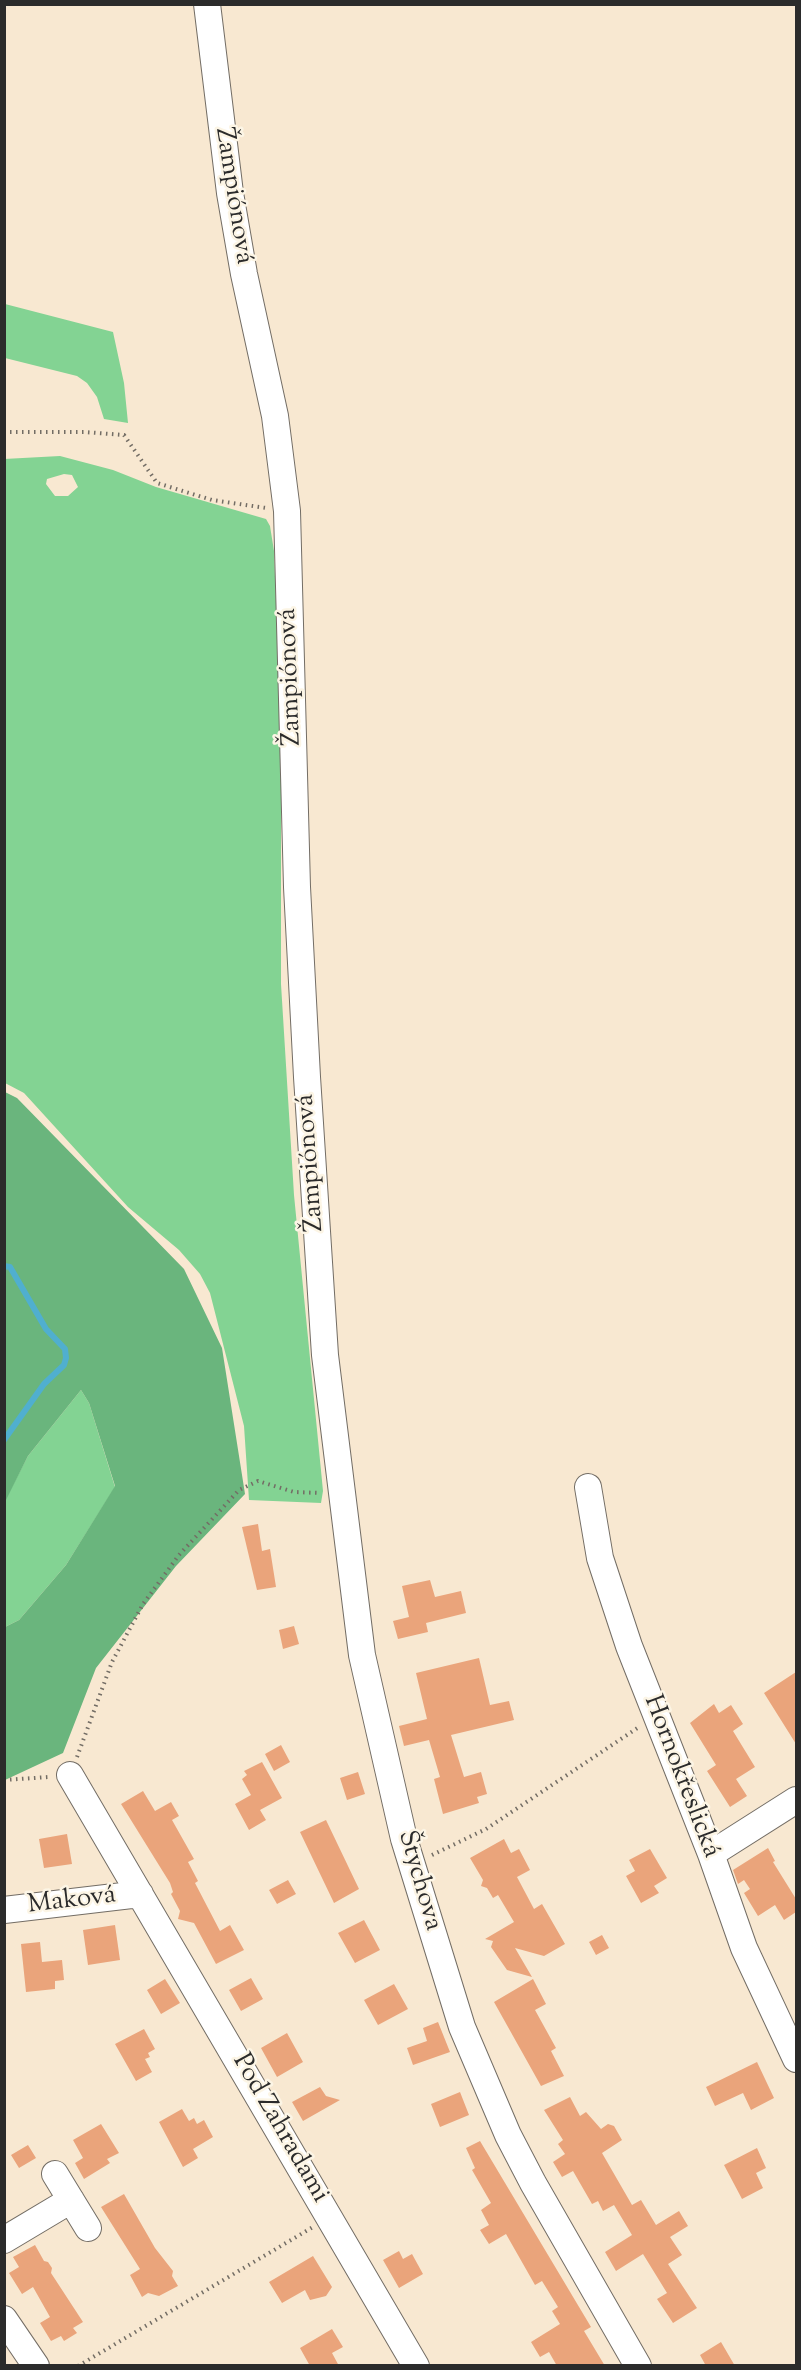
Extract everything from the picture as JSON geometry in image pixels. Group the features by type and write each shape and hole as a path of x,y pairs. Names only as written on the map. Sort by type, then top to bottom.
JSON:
{"street":[{"name":"Žampiónová","path":"207,4 232,205 244,274 275,416 287,511 298,899 325,1356"},
{"name":"Štychova","path":"325,1356 362,1655 412,1865 462,2027 508,2135 532,2183 638,2366"},
{"name":"Hornokřeslická","path":"588,1487 600,1558 629,1646 711,1854 744,1948 796,2058"},
{"name":"Pod Zahradami","path":"70,1775 416,2366"},
{"path":"711,1854 796,1800"},
{"name":"Maková","path":"4,1910 140,1894"},
{"path":"55,2174 88,2229"},
{"path":"4,2240 71,2200"},
{"path":"4,2319 36,2366"}],"path":[{"path":"4,432 84,432 124,435 157,483 212,500 287,511"},
{"path":"4,1780 70,1775 112,1662 143,1604 179,1555 239,1491 258,1481 294,1492 342,1493"},
{"path":"412,1865 486,1829 657,1715"},
{"path":"78,2366 330,2217"}],"green space":[{"path":"5,304 113,332 124,383 128,423 104,419 97,397 87,383 77,376 5,358"},
{"path":"60,456 113,470 156,487 266,519 270,526 274,551 281,729 281,984 294,1195 323,1491 321,1503 249,1500 244,1426 210,1293 200,1274 179,1250 128,1207 24,1093 5,1083 4,459","holes":["64,474 72,475 78,487 68,496 55,496 46,484 47,479"]},
{"path":"5,1092 17,1098 184,1269 222,1348 245,1494 176,1566 96,1668 63,1753 5,1780 5,1627 19,1620 66,1565 115,1486 89,1403 81,1390 28,1456 5,1502"},
{"path":"81,1390 89,1403 115,1487 66,1565 19,1620 5,1627 4,1502 28,1456"}],"building":[{"path":"258,1524 262,1551 270,1549 276,1587 257,1590 242,1527"},
{"path":"430,1580 435,1597 461,1591 466,1613 426,1623 428,1632 398,1639 393,1621 409,1617 402,1586"},
{"path":"294,1626 299,1644 283,1649 279,1630"},
{"path":"479,1658 490,1705 509,1701 514,1720 451,1735 464,1777 481,1772 487,1794 477,1797 479,1803 443,1814 434,1779 440,1777 429,1740 404,1746 399,1726 427,1719 416,1673"},
{"path":"796,1672 796,1744 764,1693"},
{"path":"714,1704 719,1713 731,1705 743,1724 733,1731 755,1767 736,1779 747,1796 730,1807 707,1771 716,1765 690,1723"},
{"path":"281,1745 290,1762 274,1771 265,1754"},
{"path":"262,1762 282,1798 260,1810 266,1820 249,1830 235,1804 251,1795 242,1779 247,1775 244,1771"},
{"path":"358,1772 365,1794 347,1800 340,1778"},
{"path":"143,1791 155,1811 171,1802 179,1816 172,1820 194,1859 188,1862 198,1881 195,1883 220,1931 230,1925 244,1950 216,1964 194,1923 178,1919 180,1911 171,1894 173,1892 170,1883 121,1804"},
{"path":"326,1820 359,1889 334,1903 300,1832"},
{"path":"67,1834 72,1864 44,1868 39,1839"},
{"path":"504,1839 511,1853 519,1849 530,1870 517,1877 534,1909 542,1904 565,1944 544,1956 515,1948 532,1977 507,1970 491,1947 493,1941 485,1939 514,1922 498,1895 493,1898 487,1888 481,1886 483,1880 470,1858"},
{"path":"768,1848 775,1861 773,1862 796,1899 796,1912 784,1920 775,1905 758,1916 744,1893 750,1889 744,1880 738,1884 733,1870"},
{"path":"650,1849 667,1878 654,1886 659,1893 641,1903 626,1876 635,1871 629,1860"},
{"path":"288,1880 296,1894 277,1904 269,1890"},
{"path":"364,1920 380,1950 355,1963 338,1933"},
{"path":"115,1925 120,1960 88,1965 83,1930"},
{"path":"602,1935 609,1948 596,1955 589,1942"},
{"path":"40,1942 42,1962 62,1960 64,1980 55,1981 55,1989 26,1992 21,1944"},
{"path":"251,1978 263,1999 241,2011 229,1990"},
{"path":"165,1979 180,2003 161,2014 147,1990"},
{"path":"533,1979 546,2004 535,2010 556,2048 551,2051 564,2076 541,2086 494,2002"},
{"path":"394,1984 408,2009 378,2025 364,2000"},
{"path":"438,2022 450,2052 413,2065 407,2048 427,2041 423,2028"},
{"path":"144,2029 155,2049 148,2053 150,2057 145,2059 152,2072 136,2081 115,2044"},
{"path":"287,2033 303,2062 277,2077 261,2048"},
{"path":"757,2062 774,2098 751,2110 743,2093 715,2106 706,2087"},
{"path":"320,2087 326,2096 340,2100 303,2121 292,2102"},
{"path":"460,2092 469,2115 440,2127 431,2104"},
{"path":"570,2097 580,2116 586,2112 601,2129 608,2124 614,2126 622,2140 602,2153 632,2205 641,2200 656,2225 679,2211 688,2226 670,2237 682,2255 668,2264 697,2308 673,2323 657,2299 667,2293 643,2254 616,2271 605,2252 632,2235 614,2205 603,2211 598,2201 592,2204 573,2171 562,2177 553,2162 565,2154 558,2144 563,2140 544,2110"},
{"path":"182,2109 189,2121 194,2118 197,2124 204,2120 213,2137 193,2149 198,2158 183,2167 159,2122"},
{"path":"101,2124 119,2153 107,2159 110,2163 84,2179 75,2163 83,2158 73,2140"},
{"path":"480,2141 591,2327 584,2331 605,2366 557,2366 549,2352 540,2357 531,2342 560,2324 552,2311 558,2307 542,2281 535,2285 506,2234 489,2244 480,2230 489,2225 481,2210 491,2203 472,2170 475,2168 466,2148"},
{"path":"28,2145 36,2158 19,2168 11,2155"},
{"path":"757,2148 766,2168 756,2173 763,2188 742,2199 724,2165"},
{"path":"124,2194 155,2248 173,2271 172,2276 178,2286 159,2296 148,2293 142,2297 130,2275 140,2269 101,2207"},
{"path":"35,2245 44,2261 48,2262 52,2268 51,2273 83,2322 73,2328 77,2333 64,2341 61,2336 51,2341 40,2323 50,2317 33,2287 22,2294 9,2273 19,2267 13,2257"},
{"path":"399,2251 403,2259 412,2254 423,2274 399,2288 383,2260"},
{"path":"313,2256 332,2287 326,2296 310,2300 305,2290 282,2303 269,2282"},
{"path":"332,2329 343,2347 332,2353 339,2366 310,2366 300,2348"},
{"path":"721,2342 735,2366 706,2366 700,2355"}],"waterway":[{"path":"4,1266 10,1267 46,1329 65,1349 66,1358 64,1365 44,1384 4,1440"}]}
